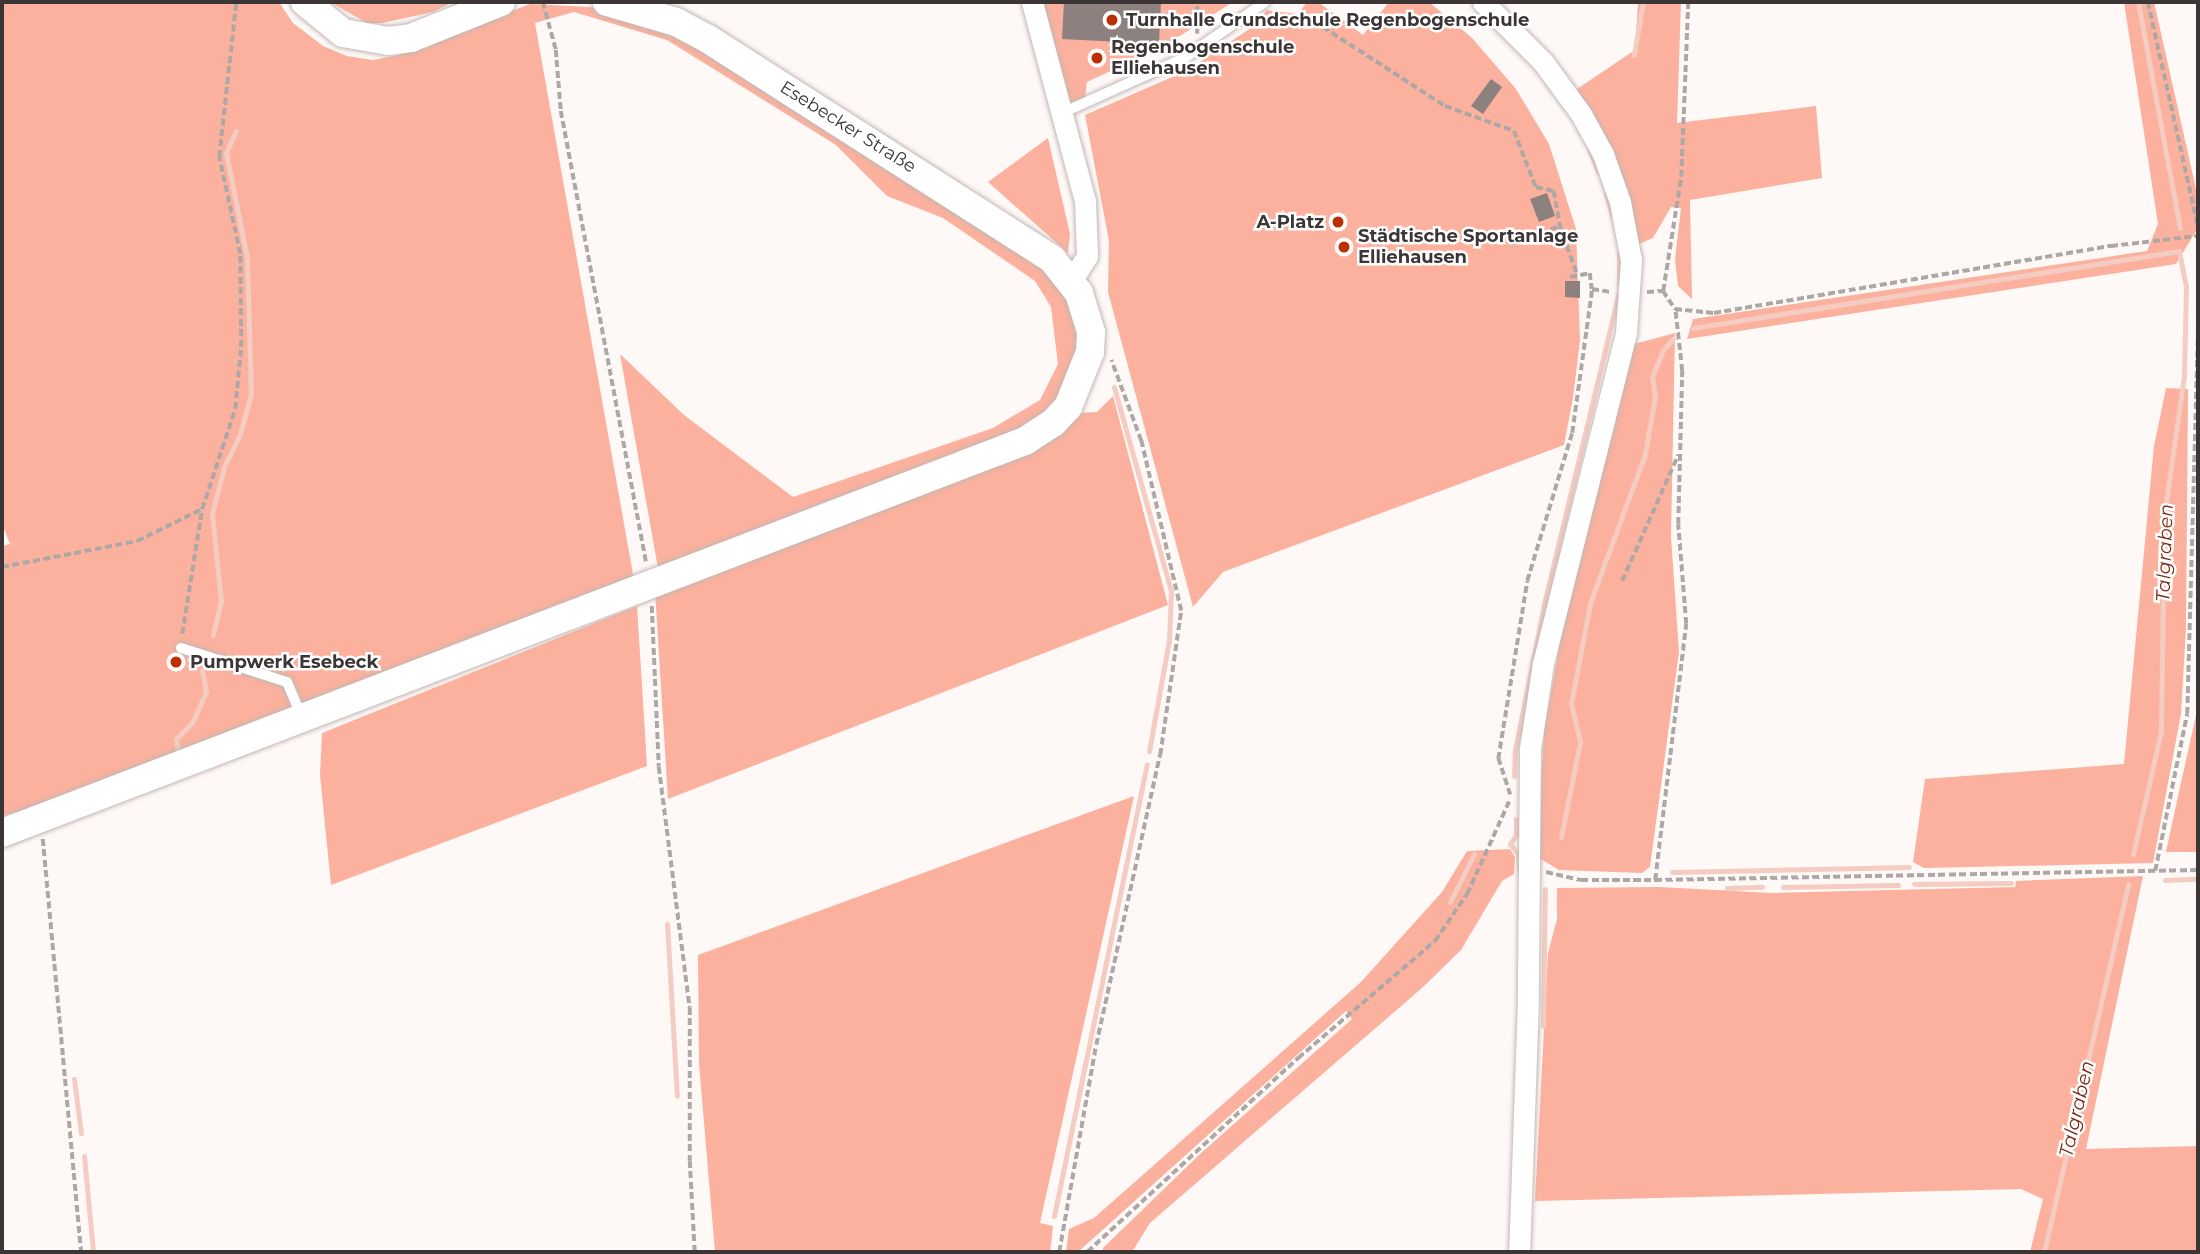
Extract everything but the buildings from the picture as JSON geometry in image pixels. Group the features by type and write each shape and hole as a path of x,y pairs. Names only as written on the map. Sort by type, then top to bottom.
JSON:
{"street":[{"path":"305,2 343,33 388,41 411,38 501,2"},
{"name":"Esebecker Straße","path":"607,2 676,22 709,39 1023,236 1052,259 1071,282 1088,312 1090,352"},
{"path":"1032,2 1089,231 1087,256 1071,282"},
{"path":"1483,2 1543,62 1603,154 1627,231 1631,294 1626,332 1543,663 1533,723 1519,1252"},
{"path":"2,833 41,816 303,720 1025,441 1053,424 1068,407 1090,352"}],"lane":[{"path":"1060,114 1132,85 1196,50 1265,2"},
{"path":"181,648 287,682 303,720"}],"path":[{"path":"181,648 184,601 202,509 235,409 241,347 240,254 219,157 236,2"},
{"path":"543,2 556,50 561,111 617,421 651,586 659,767 690,1008 690,1161 695,1252"},
{"path":"1196,50 1197,2"},
{"path":"1655,880 1686,624 1678,524 1682,371 1675,309 1663,291 1681,177 1688,2"},
{"path":"2148,2 2198,226"},
{"path":"1243,18 1256,26 1292,21 1333,31 1438,102 1514,131 1536,187 1554,191 1560,226 1577,274"},
{"path":"1511,244 1560,226"},
{"path":"1675,309 1714,313 2111,246 2198,236"},
{"path":"1087,1252 1298,1058 1415,961 1436,941 1467,894 1511,797 1498,759 1527,581 1572,433 1594,290 1590,273 1570,277"},
{"path":"1631,294 1663,291"},
{"path":"2155,871 2187,714 2198,322"},
{"path":"1059,1252 1096,1045 1160,755 1181,611 1127,395 1112,361 1090,352"},
{"path":"1622,581 1679,451"},
{"path":"2,567 137,541 202,509"},
{"path":"41,816 81,1252"},
{"path":"1530,868 1581,880 2198,870"}],"shaded area":[{"path":"2,2 279,2 293,23 323,46 347,56 373,60 399,55 530,4 590,7 668,28 1035,255 1078,315 1075,373 1040,422 659,574 620,354 684,415 793,497 993,428 1040,400 1058,364 1051,307 1035,281 943,218 887,196 836,145 667,40 574,12 535,23 634,580 122,781 2,816 2,546 10,544 2,524"},
{"path":"330,2 453,2 433,12 382,23 367,23"},
{"name":"Regenbogenschule Elliehausen","path":"1040,2 1233,2 1164,46 1087,82 1085,98 1071,102 1066,100"},
{"name":"Städtische Sportanlage Elliehausen","path":"1307,2 1318,2 1363,35 1389,2 1429,2 1472,38 1516,89 1549,144 1576,229 1580,340 1573,398 1564,445 1223,572 1193,607 1108,292 1109,241 1085,115 1186,71 1251,28 1267,10 1298,14"},
{"path":"1638,2 1681,2 1677,123 1816,106 1822,178 1690,200 1692,299 1678,286 1675,259 1681,208 1671,207 1653,238 1639,244 1607,149 1574,91 1635,50"},
{"path":"2124,2 2154,2 2198,198 2198,228 2176,264 1687,339 1693,319 2147,251 2158,224"},
{"path":"1048,138 1070,234 1068,253 988,182"},
{"path":"1675,333 1671,537 1679,652 1650,867 1642,873 1559,870 1539,858 1544,733 1563,625 1634,344"},
{"path":"2166,388 2188,389 2186,628 2181,714 2153,863 1924,868 1913,862 1925,779 2124,764 2154,446"},
{"path":"1113,396 1168,605 668,799 655,591 1075,413 1097,412"},
{"path":"637,606 647,766 331,885 320,775 322,733"},
{"path":"2197,711 2198,852 2166,852 2180,787"},
{"path":"1134,796 1040,1223 1053,1226 1050,1252 715,1252 699,1064 698,955"},
{"path":"1510,849 1515,857 1514,874 1502,881 1461,950 1422,988 1150,1223 1132,1252 1103,1252 1103,1248 1199,1155 1352,1019 1346,1011 1078,1252 1066,1252 1069,1229 1094,1218 1361,982 1442,892 1467,851"},
{"path":"2143,876 2086,1149 2198,1146 2198,1252 2030,1252 2043,1199 2021,1189 1535,1201 1548,953 1557,919 1557,888 1660,887 1771,893 2015,887 2016,881"}],"waterway":[{"path":"1634,55 1643,2"},
{"name":"Talgraben","path":"2138,2 2180,228"},
{"path":"213,635 221,601 212,514 224,467 240,434 251,394 247,258 226,153 236,131"},
{"path":"1589,148 1598,172"},
{"path":"1606,194 1612,215"},
{"name":"Talgraben","path":"1693,328 2179,251 2186,286 2184,376 2164,516 2161,731 2133,854"},
{"path":"1619,252 1619,284"},
{"path":"1514,776 1515,750 1545,600 1618,295"},
{"path":"1561,837 1580,742 1571,704 1590,603 1645,454 1655,396 1652,377 1663,350 1673,339"},
{"path":"1114,387 1171,591 1169,640 1149,751"},
{"path":"178,751 176,739 192,723 206,691 202,670"},
{"path":"1054,1216 1147,764"},
{"path":"1516,819 1516,835 1510,844 1518,854 1519,869"},
{"path":"1450,902 1474,854"},
{"path":"1672,872 1909,867"},
{"path":"2165,880 2198,879"},
{"path":"1914,884 2011,883"},
{"name":"Talgraben","path":"2044,1252 2128,884"},
{"path":"1783,887 1898,885"},
{"path":"1727,888 1762,887"},
{"path":"1543,1026 1545,889"},
{"path":"667,924 677,1096"},
{"path":"74,1079 81,1134"},
{"path":"84,1156 93,1252"}],"place":[{"name":"Turnhalle Grundschule Regenbogenschule","path":"1112,20"},
{"name":"Regenbogenschule Elliehausen","path":"1097,58"},
{"name":"A-Platz","path":"1338,222"},
{"name":"Städtische Sportanlage Elliehausen","path":"1344,247"},
{"name":"Pumpwerk Esebeck","path":"176,662"}]}
